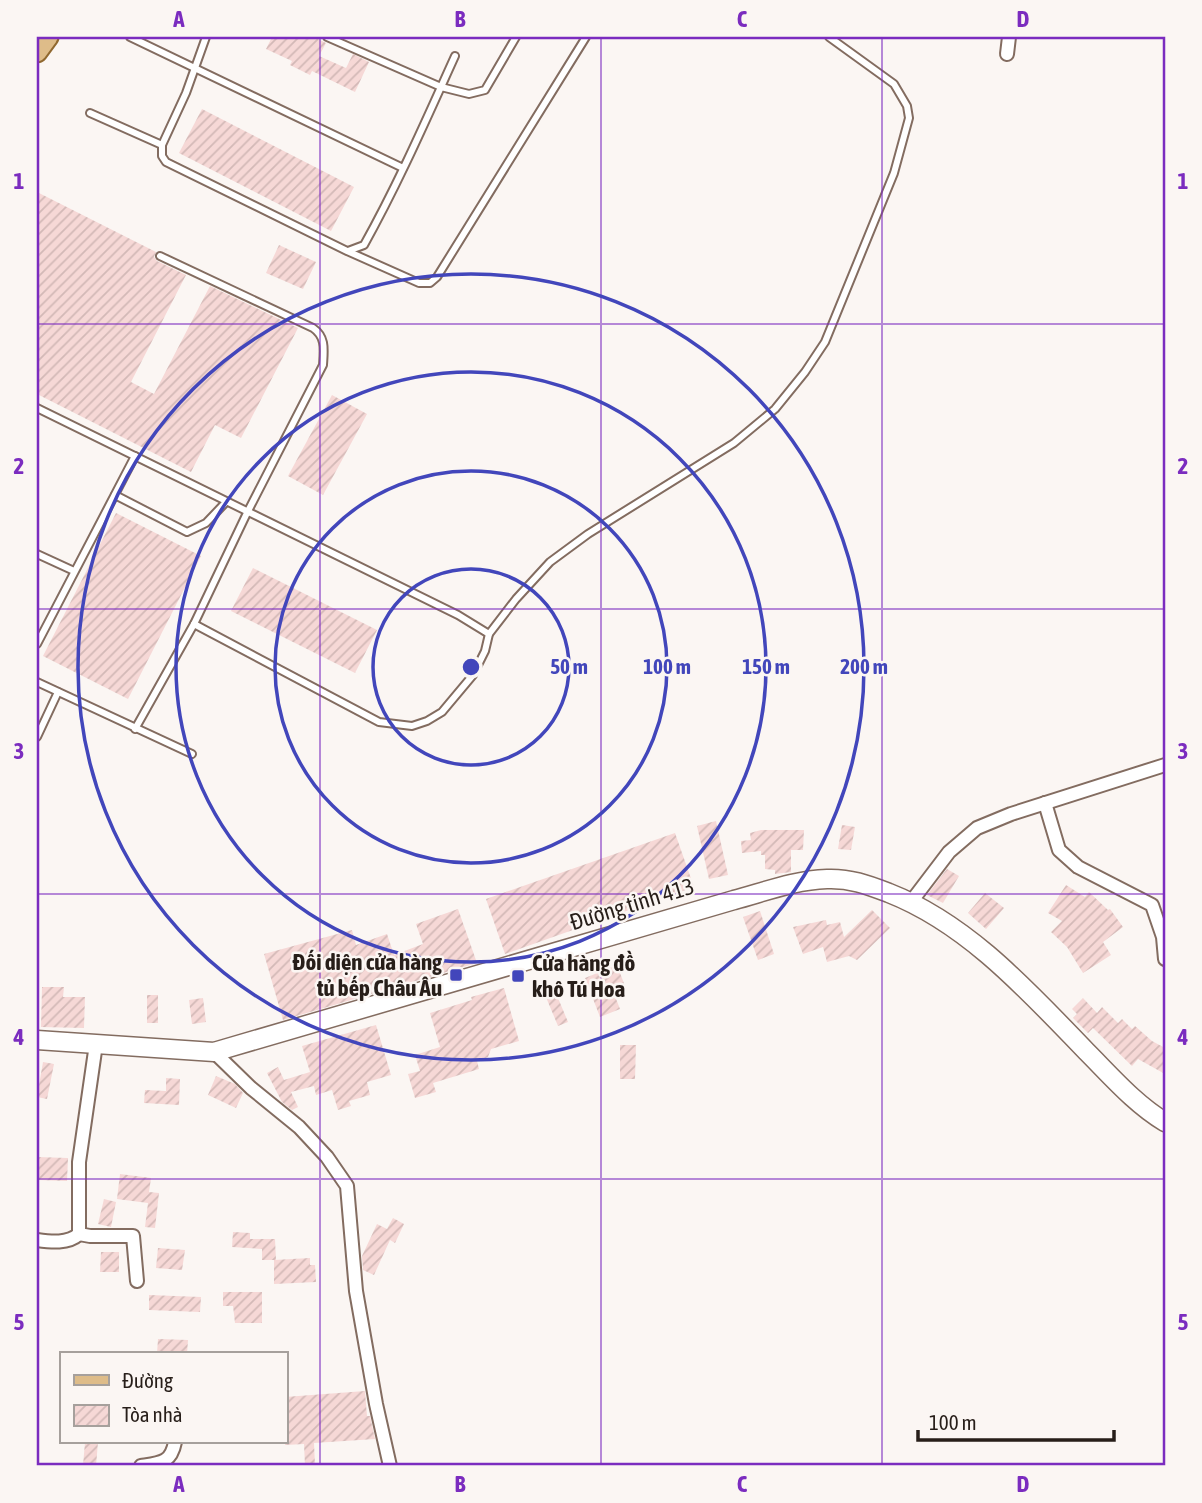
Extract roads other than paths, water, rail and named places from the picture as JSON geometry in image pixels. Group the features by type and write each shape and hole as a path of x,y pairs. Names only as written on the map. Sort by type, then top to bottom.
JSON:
{"main road":[{"path":"37,52 48,37"},
{"name":"Đường tỉnh 413","path":"37,1040 214,1052 643,925 797,883 828,879 858,881 911,902 957,931 1008,971 1121,1087 1149,1112 1165,1122"}],"street":[{"path":"1007,54 1009,37"},
{"path":"911,902 949,852 978,828 1011,814 1165,765"},
{"path":"1045,803 1059,850 1078,867 1152,905 1163,937 1165,959"},
{"path":"79,1234 79,1162 96,1044"},
{"path":"214,1052 251,1088 299,1127 327,1157 347,1186 356,1291 390,1466"},
{"path":"37,1240 66,1240 79,1234 133,1236 137,1282"},
{"path":"141,1466 166,1460 173,1453 175,1444"}],"lane":[{"path":"130,37 403,168"},
{"path":"206,37 162,145 162,156 175,168 346,251 419,283 430,284 438,277 586,37"},
{"path":"327,37 441,87 470,94 485,90 516,37"},
{"path":"194,624 379,722 412,726 428,721 442,712 472,675 485,651 489,634 516,599 564,550 734,443 775,409 825,342 894,173 909,118 907,106 894,84 829,37"},
{"path":"346,251 364,245 414,150 455,56"},
{"path":"90,113 162,145"},
{"path":"135,729 194,624 323,365 324,341 320,333 313,328 160,256"},
{"path":"37,408 458,615 489,634"},
{"path":"37,644 135,456"},
{"path":"116,495 187,531 206,523 226,502"},
{"path":"37,554 74,572"},
{"path":"37,682 192,754"},
{"path":"37,737 58,692"}],"place":[{"name":"Đối diện cửa hàng tủ bếp Châu Âu","path":"456,975"},
{"name":"Cửa hàng đồ khô Tú Hoa","path":"518,976"}]}
